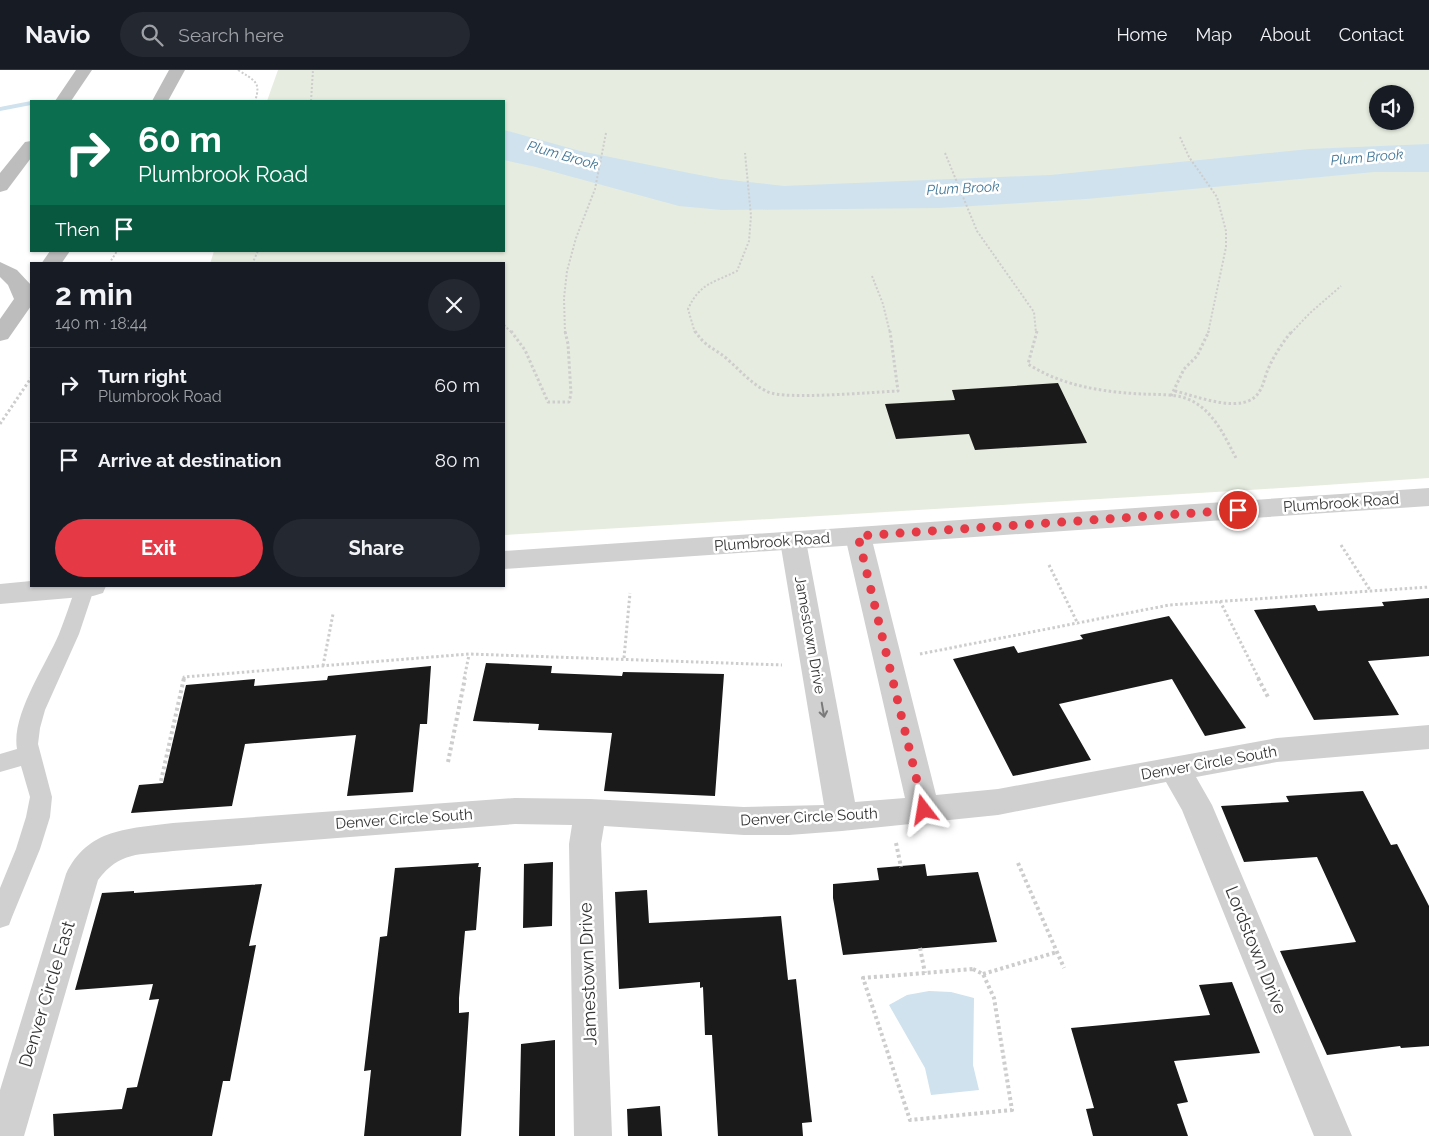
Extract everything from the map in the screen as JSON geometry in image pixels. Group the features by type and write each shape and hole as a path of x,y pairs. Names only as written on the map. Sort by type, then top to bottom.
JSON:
{"main road":[{"path":"65,99 84,70"},
{"path":"162,98 177,70"},
{"path":"0,186 26,153"},
{"path":"0,268 15,278 28,295 0,334"}],"street":[{"name":"Plumbrook Road","path":"505,560 1429,497"},
{"path":"858,536 924,810"},
{"name":"Jamestown Drive","path":"793,541 842,817"},
{"path":"0,594 86,587"},
{"name":"Denver Circle South","path":"97,856 118,844 173,837 515,811 590,812 744,821 789,821 924,810 998,802 1277,750 1429,737"},
{"name":"Lordstown Drive","path":"1174,768 1196,805 1333,1136"},
{"name":"Jamestown Drive","path":"590,812 585,844 593,1136"},
{"name":"Denver Circle East","path":"5,1136 83,874 97,856"}],"lane":[{"path":"0,917 28,849 38,817 41,797 27,744 29,728 34,710 69,634 86,587"},
{"path":"0,762 29,755"}],"path":[{"path":"238,70 257,84 258,90 255,100"},
{"path":"311,100 313,70"},
{"path":"505,326 527,354 548,402 560,404 569,402 571,394 569,352 564,329 564,298 567,271 576,238 594,189 604,152 606,133"},
{"path":"1170,396 1175,391 1184,369 1197,356 1206,340 1211,324 1226,247 1226,231 1217,198 1189,157 1180,137"},
{"path":"745,153 751,216 749,241 737,271 701,288 693,298 688,310 693,327 706,346 725,357 753,383 770,393 794,395 898,391 890,328 880,294 872,276"},
{"path":"945,153 967,210 986,247 1034,312 1037,330 1028,364 1038,372 1092,388 1170,396 1191,401 1205,412 1223,432 1236,458"},
{"path":"1175,391 1231,404 1249,402 1262,388 1269,367 1297,323 1341,286"},
{"path":"0,424 30,379"},
{"path":"1341,545 1370,591"},
{"path":"1049,565 1078,624"},
{"path":"913,655 1169,605 1429,587"},
{"path":"624,658 630,593"},
{"path":"1220,601 1268,697"},
{"path":"323,666 333,614"},
{"path":"448,762 469,654"},
{"path":"161,781 184,676 469,654 788,664"},
{"path":"894,835 901,867"},
{"path":"1018,862 1064,968"},
{"path":"920,948 925,973"},
{"path":"983,974 1057,952"},
{"path":"972,969 983,974 994,998 1012,1110 910,1120 863,978 972,969"}],"shaded area":[{"path":"278,70 1429,70 1429,478 505,535 505,262 211,262 214,252 505,252 505,100 267,100"}],"water":[{"path":"505,130 580,151 689,173 721,179 784,186 1051,175 1310,149 1429,144 1429,172 1374,172 1086,199 939,208 722,210 679,206 505,160"},
{"path":"929,991 951,992 974,998 973,1065 979,1090 931,1095 925,1068 889,1005 907,995"}],"building":[{"path":"1058,383 1087,443 975,450 969,434 896,439 885,404 955,400 952,390"},
{"path":"1429,598 1429,656 1368,661 1399,715 1314,720 1254,610 1315,605 1318,611 1384,606 1382,602"},
{"path":"1169,616 1246,728 1205,736 1172,679 1059,704 1091,760 1013,776 953,659 1014,646 1018,653 1083,639 1080,635"},
{"path":"486,663 552,666 551,673 622,676 623,672 724,674 715,796 604,791 612,733 538,730 539,724 473,721"},
{"path":"431,666 427,724 420,724 413,792 347,796 356,735 245,744 232,806 131,813 139,785 163,783 186,685 255,679 254,686 327,680 328,676"},
{"path":"1363,791 1391,845 1397,844 1429,906 1429,1046 1401,1048 1400,1046 1327,1055 1280,951 1356,942 1317,857 1244,862 1221,806 1289,802 1286,796"},
{"path":"553,862 552,926 523,928 524,864"},
{"path":"479,863 478,867 481,867 476,930 465,931 459,998 459,1013 469,1012 461,1136 364,1136 371,1070 364,1071 380,937 387,936 395,868"},
{"path":"925,864 927,876 978,872 997,942 843,955 833,898 833,884 879,880 877,868"},
{"path":"262,884 249,946 256,945 230,1081 223,1081 212,1136 54,1136 53,1114 122,1109 127,1088 137,1087 159,999 149,1000 153,984 75,990 102,893 134,891 134,893"},
{"path":"647,890 649,923 781,916 788,980 796,979 812,1122 802,1123 803,1136 718,1136 712,1035 705,1035 703,987 700,988 700,982 619,989 615,892"},
{"path":"1232,982 1260,1053 1174,1061 1188,1102 1177,1104 1188,1136 1093,1136 1086,1109 1094,1108 1071,1028 1210,1015 1199,985"},
{"path":"555,1040 555,1136 519,1136 521,1044"},
{"path":"660,1106 662,1136 628,1136 627,1109"}],"waterway":[{"name":"Plum Brook","path":"0,109 30,103"}],"route":[{"path":"924,810 858,536 1238,510"}]}
